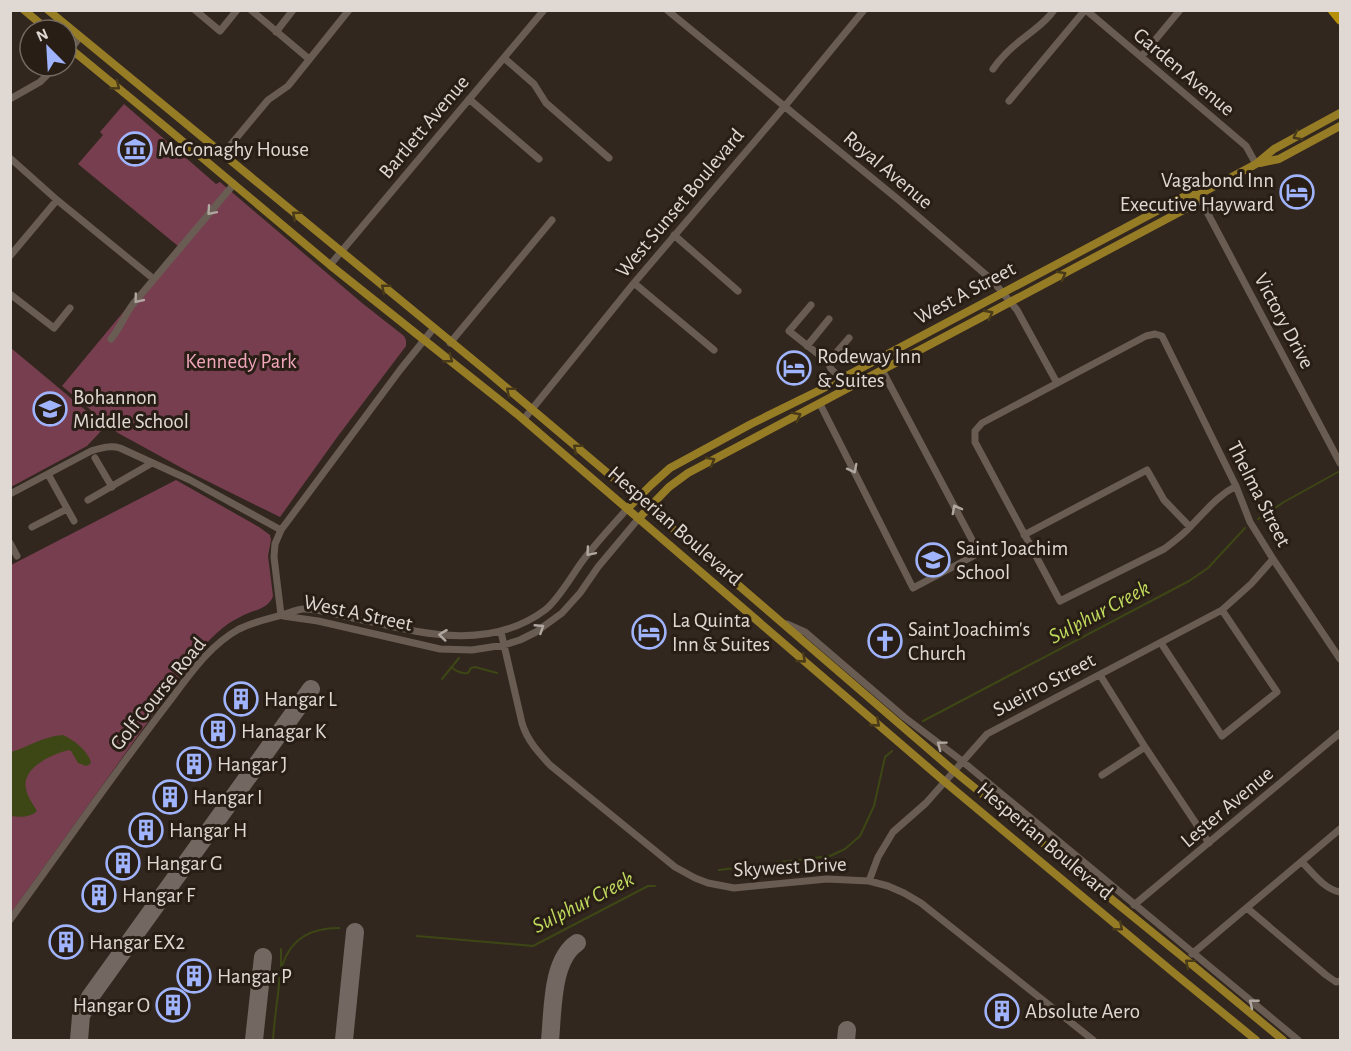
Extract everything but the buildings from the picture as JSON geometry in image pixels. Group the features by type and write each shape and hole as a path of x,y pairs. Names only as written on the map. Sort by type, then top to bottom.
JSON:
{"highway":[{"path":"1333,10 1341,18"}],"main road":[{"name":"Hesperian Boulevard","path":"48,10 649,508 954,771 1283,1041"},
{"name":"Hesperian Boulevard","path":"78,58 168,129 330,265 524,419 945,782 1256,1041"},
{"name":"West A Street","path":"628,508 670,468 1187,195 1198,195 1256,164 1274,149 1341,113"},
{"name":"West A Street","path":"1256,164 1279,159 1341,126"},
{"path":"168,129 182,135 196,132"},
{"name":"West A Street","path":"639,518 677,480 1193,205 1198,195"},
{"path":"820,390 820,404"},
{"path":"746,443 751,424"}],"street":[{"path":"195,10 220,30 237,10"},
{"path":"251,10 309,59"},
{"path":"276,32 293,10"},
{"path":"222,154 268,100 288,86 349,10"},
{"name":"Bartlett Avenue","path":"330,265 544,10"},
{"name":"Royal Avenue","path":"667,10 900,201 992,280 1017,310 1057,383"},
{"name":"West Sunset Boulevard","path":"524,419 634,282 864,10"},
{"path":"993,69 1008,51 1039,27 1054,10"},
{"path":"1009,101 1085,10"},
{"name":"Garden Avenue","path":"1085,10 1246,146 1256,164"},
{"path":"1141,57 1180,10"},
{"path":"504,58 534,84 546,103 609,158"},
{"path":"10,99 44,78"},
{"path":"469,99 539,159"},
{"path":"10,158 57,200 150,276"},
{"path":"111,339 133,304 234,184"},
{"name":"Victory Drive","path":"1198,195 1341,463"},
{"path":"10,256 57,200"},
{"path":"450,343 552,220"},
{"path":"674,235 738,291"},
{"path":"634,282 714,350"},
{"path":"10,294 54,328 70,308"},
{"path":"811,305 789,331 828,362 831,369 842,379"},
{"path":"807,345 829,319"},
{"path":"280,615 274,557 275,544 281,530 433,329"},
{"name":"Thelma Street","path":"1057,383 1146,336 1155,334 1162,336 1236,486 1250,522 1341,660"},
{"path":"828,362 849,338"},
{"path":"820,404 913,588 979,553 882,370"},
{"path":"1057,383 982,423 975,431 975,442 1060,601 1164,549 1178,539 1215,500 1236,486"},
{"path":"10,494 91,451 120,447 190,480 281,530"},
{"path":"95,458 111,487"},
{"path":"88,500 152,463"},
{"path":"1024,535 1147,470 1164,500 1190,527"},
{"path":"48,474 74,521"},
{"name":"West A Street","path":"280,615 302,609 319,611 440,635 468,636 501,632 516,627 550,606 582,561 628,508"},
{"path":"32,527 67,509"},
{"name":"West A Street","path":"280,615 318,621 441,649 472,650 504,645 536,632 562,613 639,518"},
{"path":"10,543 17,556"},
{"name":"Sueirro Street","path":"869,881 878,857 893,832 926,803 987,734 1222,610 1251,584 1273,559"},
{"path":"1161,643 1222,736 1277,692 1222,610"},
{"name":"Golf Course Road","path":"10,920 142,737 214,647 255,621 280,615"},
{"name":"Hesperian Boulevard","path":"780,620 805,632 904,717 962,761 1298,1041"},
{"name":"Skywest Drive","path":"501,632 522,723 526,736 534,748 550,765 681,871 708,884 734,888 827,879 869,881 888,886 921,903 1093,1041"},
{"path":"1100,675 1209,843"},
{"name":"Lester Avenue","path":"1134,905 1341,733"},
{"path":"1102,776 1145,747"},
{"path":"1192,954 1341,829"},
{"path":"1302,862 1324,885 1333,891 1341,892"},
{"path":"1247,908 1326,975 1336,982 1341,981"}],"green space":[{"name":"Kennedy Park","path":"124,104 216,184 220,182 406,340 406,346 280,517 191,473 118,433 62,386 178,246 78,164 103,135 100,132"},
{"name":"Bohannon Middle School","path":"11,348 102,424 103,429 87,446 11,487"},
{"path":"176,480 270,535 268,556 273,596 268,604 222,628 195,656 11,913 11,565"}],"shaded area":[{"path":"63,735 83,750 90,764 86,766 78,763 69,750 39,763 33,768 26,781 28,795 37,811 28,816 11,816 11,752"}],"waterway":[{"name":"Sulphur Creek","path":"1258,519 1338,472"},
{"name":"Sulphur Creek","path":"923,721 1189,581 1208,568 1245,528"},
{"path":"442,679 459,658"},
{"path":"451,667 464,673 468,673 471,668 475,667 497,673"},
{"name":"Sulphur Creek","path":"719,870 830,856 845,849 860,836 874,806 885,757 892,751"},
{"name":"Sulphur Creek","path":"417,936 533,946 648,886 655,886"},
{"name":"Sulphur Creek","path":"273,1040 280,976 286,956 303,936 320,930 339,928"},
{"name":"Sulphur Creek","path":"281,949 281,967"}],"taxiway":[{"path":"79,1040 81,1016 90,997 311,689"},
{"path":"344,1040 355,932"},
{"path":"550,1040 558,974 568,951 577,943"},
{"path":"254,1040 263,957"},
{"path":"846,1040 847,1030"}],"place":[{"name":"McConaghy House","path":"135,149"},
{"name":"Vagabond Inn Executive Hayward","path":"1297,192"},
{"name":"Rodeway Inn & Suites","path":"794,368"},
{"name":"Bohannon Middle School","path":"50,409"},
{"name":"Saint Joachim School","path":"933,560"},
{"name":"La Quinta Inn & Suites","path":"649,632"},
{"name":"Saint Joachim's Church","path":"885,641"},
{"name":"Hangar L","path":"241,699"},
{"name":"Hanagar K","path":"218,731"},
{"name":"Hangar J","path":"194,764"},
{"name":"Hangar I","path":"170,797"},
{"name":"Hangar H","path":"146,830"},
{"name":"Hangar G","path":"123,863"},
{"name":"Hangar F","path":"99,895"},
{"name":"Hangar EX2","path":"66,942"},
{"name":"Hangar P","path":"194,976"},
{"name":"Hangar O","path":"173,1005"},
{"name":"Absolute Aero","path":"1002,1011"}]}
